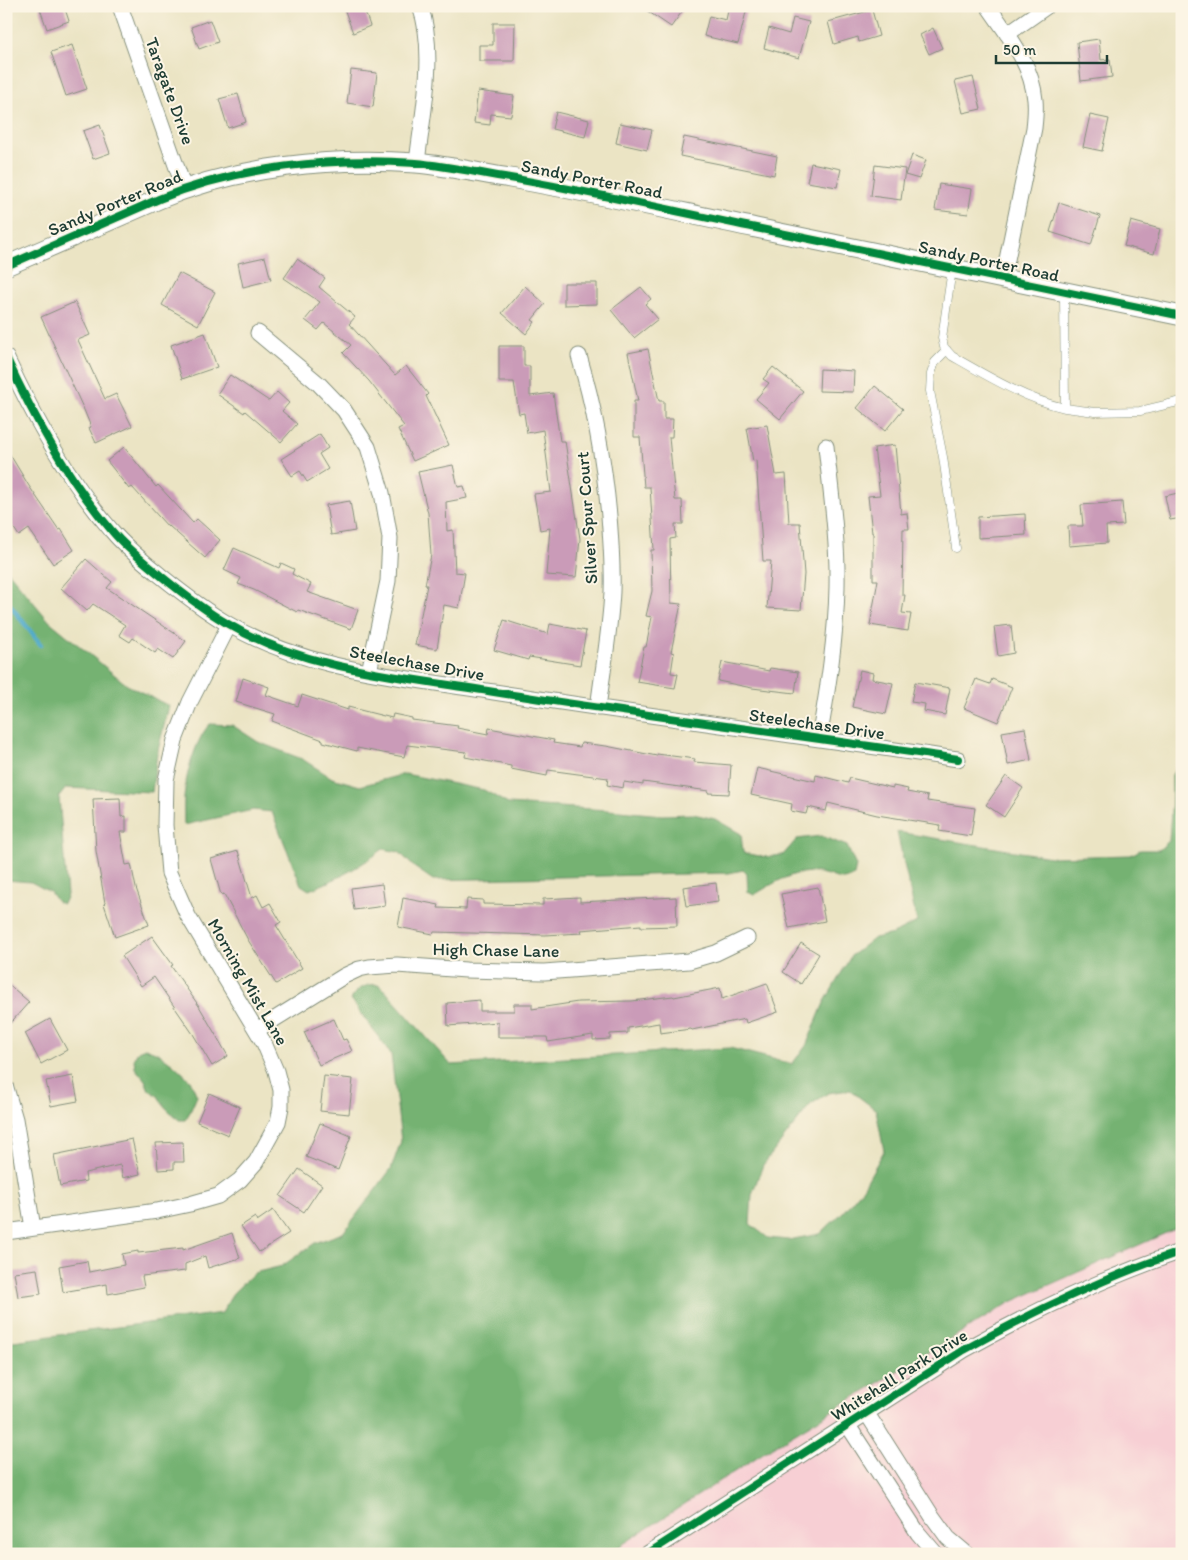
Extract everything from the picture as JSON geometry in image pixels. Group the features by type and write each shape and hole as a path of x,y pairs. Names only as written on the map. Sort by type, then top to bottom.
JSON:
{"street":[{"name":"Taragate Drive","path":"120,6 184,188"},
{"path":"417,163 428,62 427,35 420,6"},
{"path":"988,6 1030,73 1036,103 1034,128 1003,279"},
{"path":"1007,34 1047,6"},
{"name":"Sandy Porter Road","path":"6,266 184,188 263,170 297,166 344,162 417,163 549,185 1182,316"},
{"path":"258,333 319,384 344,410 368,447 382,493 390,538 388,581 369,672"},
{"name":"Silver Spur Court","path":"580,356 598,428 605,475 612,555 610,616 598,708"},
{"name":"Steelechase Drive","path":"6,357 50,444 81,492 112,532 190,600 229,625 277,648 323,662 369,672 598,708 958,759"},
{"path":"819,739 836,628 835,537 826,446"},
{"name":"Morning Mist Lane","path":"6,1232 157,1211 218,1196 240,1180 256,1162 278,1122 281,1107 281,1090 276,1071 257,1030 188,916 169,873 165,825 166,780 175,740 190,702 229,625"},
{"name":"High Chase Lane","path":"257,1030 344,976 359,969 369,967 397,965 466,970 544,972 689,961 710,955 747,938"},
{"path":"6,1088 15,1119 33,1228"},
{"name":"Whitehall Park Drive","path":"648,1554 964,1350 1010,1324 1096,1283 1182,1251"},
{"path":"866,1412 932,1516 948,1538 967,1554"},
{"path":"847,1424 918,1533 936,1554"}],"lane":[{"path":"952,269 942,338 944,347 952,356 966,364 1022,393 1048,404 1065,408 1095,412 1140,411 1182,400"},
{"path":"1064,292 1065,408"},
{"path":"947,350 935,362 931,374 930,391 943,457 956,548"}],"shaded area":[{"path":"1182,1019 1182,1554 606,1554 774,1446 1011,1302 1175,1229 1181,1161 1180,1043"}],"green space":[{"path":"6,569 49,621 127,685 169,706 157,754 152,792 66,788 59,797 67,895 63,904 57,902 50,892 31,882 6,880"},
{"path":"210,724 232,725 258,742 302,759 332,778 360,786 405,774 484,790 508,804 662,815 693,814 715,819 741,834 743,853 765,857 783,855 797,839 821,836 847,846 856,866 854,875 846,879 839,879 819,873 795,874 754,895 748,892 747,874 743,870 729,873 433,880 414,867 399,852 383,849 348,872 309,890 301,885 272,812 253,810 184,825 184,798 188,773 201,737"},
{"path":"1182,757 1181,1161 1175,1229 1011,1302 774,1446 606,1554 6,1554 6,1342 222,1313 233,1293 254,1273 282,1266 315,1243 343,1233 391,1169 401,1141 391,1054 351,1000 359,989 371,985 380,985 451,1065 730,1048 792,1064 806,1046 824,1003 851,956 874,938 893,934 917,922 897,832 1051,857 1131,855 1140,850 1159,850 1169,841 1172,775","holes":["850,1090 876,1110 884,1151 863,1188 844,1211 820,1234 788,1240 768,1238 750,1224 752,1194 763,1165 810,1105 828,1093"]},
{"path":"145,1048 158,1053 190,1080 197,1096 185,1120 179,1120 165,1107 158,1096 149,1090 145,1080 135,1068 134,1058 138,1051"}],"building":[{"path":"39,6 64,6 69,21 47,29"},
{"path":"363,6 370,26 353,33 345,11"},
{"path":"640,6 686,6 671,27"},
{"path":"729,6 747,8 738,44 704,36 709,16 726,20"},
{"path":"872,10 879,36 859,42 858,37 834,44 828,22"},
{"path":"793,18 809,22 799,58 764,48 769,28 789,34"},
{"path":"210,20 218,42 199,49 191,27"},
{"path":"493,23 515,23 514,61 479,61 479,45 493,45"},
{"path":"933,28 942,48 929,54 920,35"},
{"path":"1099,39 1101,60 1110,59 1112,77 1081,81 1077,42"},
{"path":"72,45 87,89 66,96 51,52"},
{"path":"351,70 377,73 373,107 347,103"},
{"path":"973,77 981,109 963,113 955,81"},
{"path":"478,91 514,96 511,116 491,114 490,125 474,123"},
{"path":"238,94 246,122 228,128 219,99"},
{"path":"556,112 589,120 585,137 552,129"},
{"path":"1090,115 1109,119 1102,151 1083,147"},
{"path":"620,123 652,130 647,150 616,143"},
{"path":"100,125 110,153 93,159 83,131"},
{"path":"684,137 777,156 774,175 680,156"},
{"path":"912,155 926,160 919,179 905,175"},
{"path":"811,163 841,169 837,187 807,182"},
{"path":"875,165 905,169 901,200 871,196"},
{"path":"939,184 972,189 968,214 935,210"},
{"path":"1059,203 1100,216 1091,245 1050,232"},
{"path":"1131,221 1160,229 1154,254 1124,246"},
{"path":"265,257 271,280 243,287 238,263"},
{"path":"297,259 325,278 319,287 355,317 349,324 395,375 406,366 428,394 426,396 449,445 413,461 398,429 404,426 369,381 343,353 351,345 324,323 318,330 305,320 320,302 284,278"},
{"path":"179,273 215,292 198,325 162,305"},
{"path":"564,283 597,283 597,304 564,305"},
{"path":"525,286 545,304 532,320 535,322 526,334 502,313"},
{"path":"641,287 651,299 645,304 658,319 634,338 611,310"},
{"path":"75,302 90,335 78,340 105,399 116,394 132,426 96,443 84,410 41,317"},
{"path":"205,333 217,367 182,379 171,345"},
{"path":"499,346 524,346 524,366 530,366 530,396 553,393 560,441 565,441 580,539 576,577 546,575 550,528 540,530 534,494 551,492 543,430 527,433 524,413 519,414 514,382 499,382"},
{"path":"648,349 659,401 664,401 664,419 673,419 672,437 669,437 675,500 682,500 683,524 675,524 676,538 670,539 671,603 681,604 671,652 674,653 671,673 678,674 675,688 637,682 652,617 646,616 652,591 651,550 654,550 650,487 644,487 640,437 634,437 634,401 638,401 628,353"},
{"path":"773,367 803,391 780,419 756,399 769,383 763,379"},
{"path":"820,369 854,371 853,392 819,391"},
{"path":"230,375 269,401 277,392 289,403 282,411 297,424 281,442 245,411 244,413 217,394"},
{"path":"875,386 903,409 885,431 857,408"},
{"path":"767,425 776,475 786,474 789,523 800,523 804,574 801,610 767,608 771,561 763,561 756,460 753,461 747,428"},
{"path":"320,434 328,448 319,454 328,469 307,482 300,471 292,476 281,459"},
{"path":"895,445 901,514 907,513 909,529 903,529 902,595 905,595 902,613 911,614 908,631 870,625 878,580 873,580 873,533 868,496 880,495 874,448"},
{"path":"124,447 156,487 158,485 193,523 197,519 220,540 205,558 168,527 132,487 129,489 107,461"},
{"path":"6,448 29,486 74,550 53,564 29,529 19,536 6,516"},
{"path":"453,465 458,487 464,486 467,498 446,502 447,531 453,530 455,572 465,573 459,608 444,605 437,649 415,645 431,555 428,513 418,472"},
{"path":"1182,492 1182,518 1170,520 1165,496"},
{"path":"350,501 355,531 331,535 326,505"},
{"path":"1122,502 1124,525 1106,526 1107,543 1069,546 1068,526 1083,526 1081,505"},
{"path":"1025,514 1026,535 978,538 978,517"},
{"path":"234,548 279,568 281,563 294,569 292,574 311,584 307,592 358,610 351,629 298,610 297,612 238,584 241,578 224,570"},
{"path":"86,559 112,582 107,588 186,641 173,659 158,649 155,653 133,638 130,642 119,635 125,625 93,604 87,611 61,588"},
{"path":"504,620 548,634 550,624 586,631 580,665 529,657 528,660 494,650"},
{"path":"1011,625 1014,653 998,656 994,627"},
{"path":"722,662 769,671 770,668 798,672 795,693 752,688 718,681"},
{"path":"860,670 873,673 872,679 893,683 886,714 852,707"},
{"path":"243,678 269,687 266,695 298,706 302,695 348,710 348,707 392,718 393,714 412,718 412,720 458,726 457,728 488,734 489,728 554,740 553,743 580,747 581,743 606,746 657,756 657,754 695,759 694,762 731,765 729,794 708,793 709,791 643,782 643,785 624,782 623,788 607,785 608,778 548,770 547,776 511,769 511,766 465,757 466,752 407,745 404,757 357,748 357,751 323,742 323,740 272,721 275,714 236,702"},
{"path":"976,679 990,684 992,679 1012,687 998,722 964,708"},
{"path":"915,682 950,688 945,715 924,711 925,704 911,702"},
{"path":"1025,728 1031,760 1008,765 1002,732"},
{"path":"757,768 815,781 816,775 848,783 850,778 893,788 893,786 908,789 907,792 928,796 927,801 975,808 971,836 939,831 940,825 877,815 828,803 826,811 808,807 806,814 791,811 792,804 751,795"},
{"path":"1006,776 1023,788 1004,817 986,805"},
{"path":"120,798 121,817 126,816 126,832 120,832 126,865 131,864 136,888 149,925 115,937 104,904 96,851 93,799"},
{"path":"238,851 252,898 257,895 263,907 270,903 281,922 276,925 302,968 276,984 248,940 224,894 221,895 211,859"},
{"path":"716,883 718,902 686,906 683,887"},
{"path":"382,884 385,906 354,910 351,888"},
{"path":"818,887 825,921 789,928 781,894"},
{"path":"580,897 580,902 676,897 677,926 641,927 641,925 581,930 582,933 545,935 434,932 433,934 398,927 403,898 439,905 438,908 466,909 467,899 483,900 483,904 543,905 543,899"},
{"path":"152,936 199,1006 228,1056 212,1066 193,1034 154,977 141,986 122,956"},
{"path":"801,943 819,954 801,984 783,972"},
{"path":"6,982 29,1002 6,1028"},
{"path":"767,983 778,1012 746,1023 745,1019 692,1030 660,1033 659,1023 628,1028 628,1033 610,1034 610,1039 593,1040 593,1035 548,1042 547,1037 498,1037 498,1022 448,1026 447,1003 480,1000 480,1011 514,1011 514,1004 532,1004 532,1009 578,1002 632,1001 674,997 720,988 722,999"},
{"path":"50,1019 67,1050 41,1064 25,1033"},
{"path":"334,1019 343,1040 346,1039 352,1051 319,1065 304,1032"},
{"path":"73,1076 78,1101 51,1106 46,1081"},
{"path":"324,1076 353,1079 349,1114 320,1111"},
{"path":"209,1093 240,1107 228,1135 197,1122"},
{"path":"320,1123 351,1136 338,1170 306,1157"},
{"path":"132,1139 140,1174 123,1178 120,1165 85,1173 86,1181 60,1186 54,1155"},
{"path":"183,1142 184,1162 174,1162 174,1169 158,1170 156,1143"},
{"path":"299,1169 322,1185 304,1212 280,1196"},
{"path":"273,1210 289,1233 259,1252 241,1226 255,1217 257,1221"},
{"path":"232,1233 240,1258 208,1268 205,1256 185,1264 185,1271 142,1276 144,1287 108,1294 107,1284 63,1292 59,1266 87,1261 89,1272 124,1265 122,1254 183,1248 183,1250"},
{"path":"37,1269 41,1294 18,1297 14,1272"}],"waterway":[{"path":"6,600 41,645"}],"cycle path":[{"path":"6,266 159,199 221,179 286,166 351,161 384,161 440,166 572,189 1182,316"},
{"path":"6,357 28,403 53,448 81,491 117,537 193,601 228,624 258,640 323,662 392,676 958,759"},
{"path":"647,1554 964,1350 1070,1296 1125,1272 1182,1251"}]}
